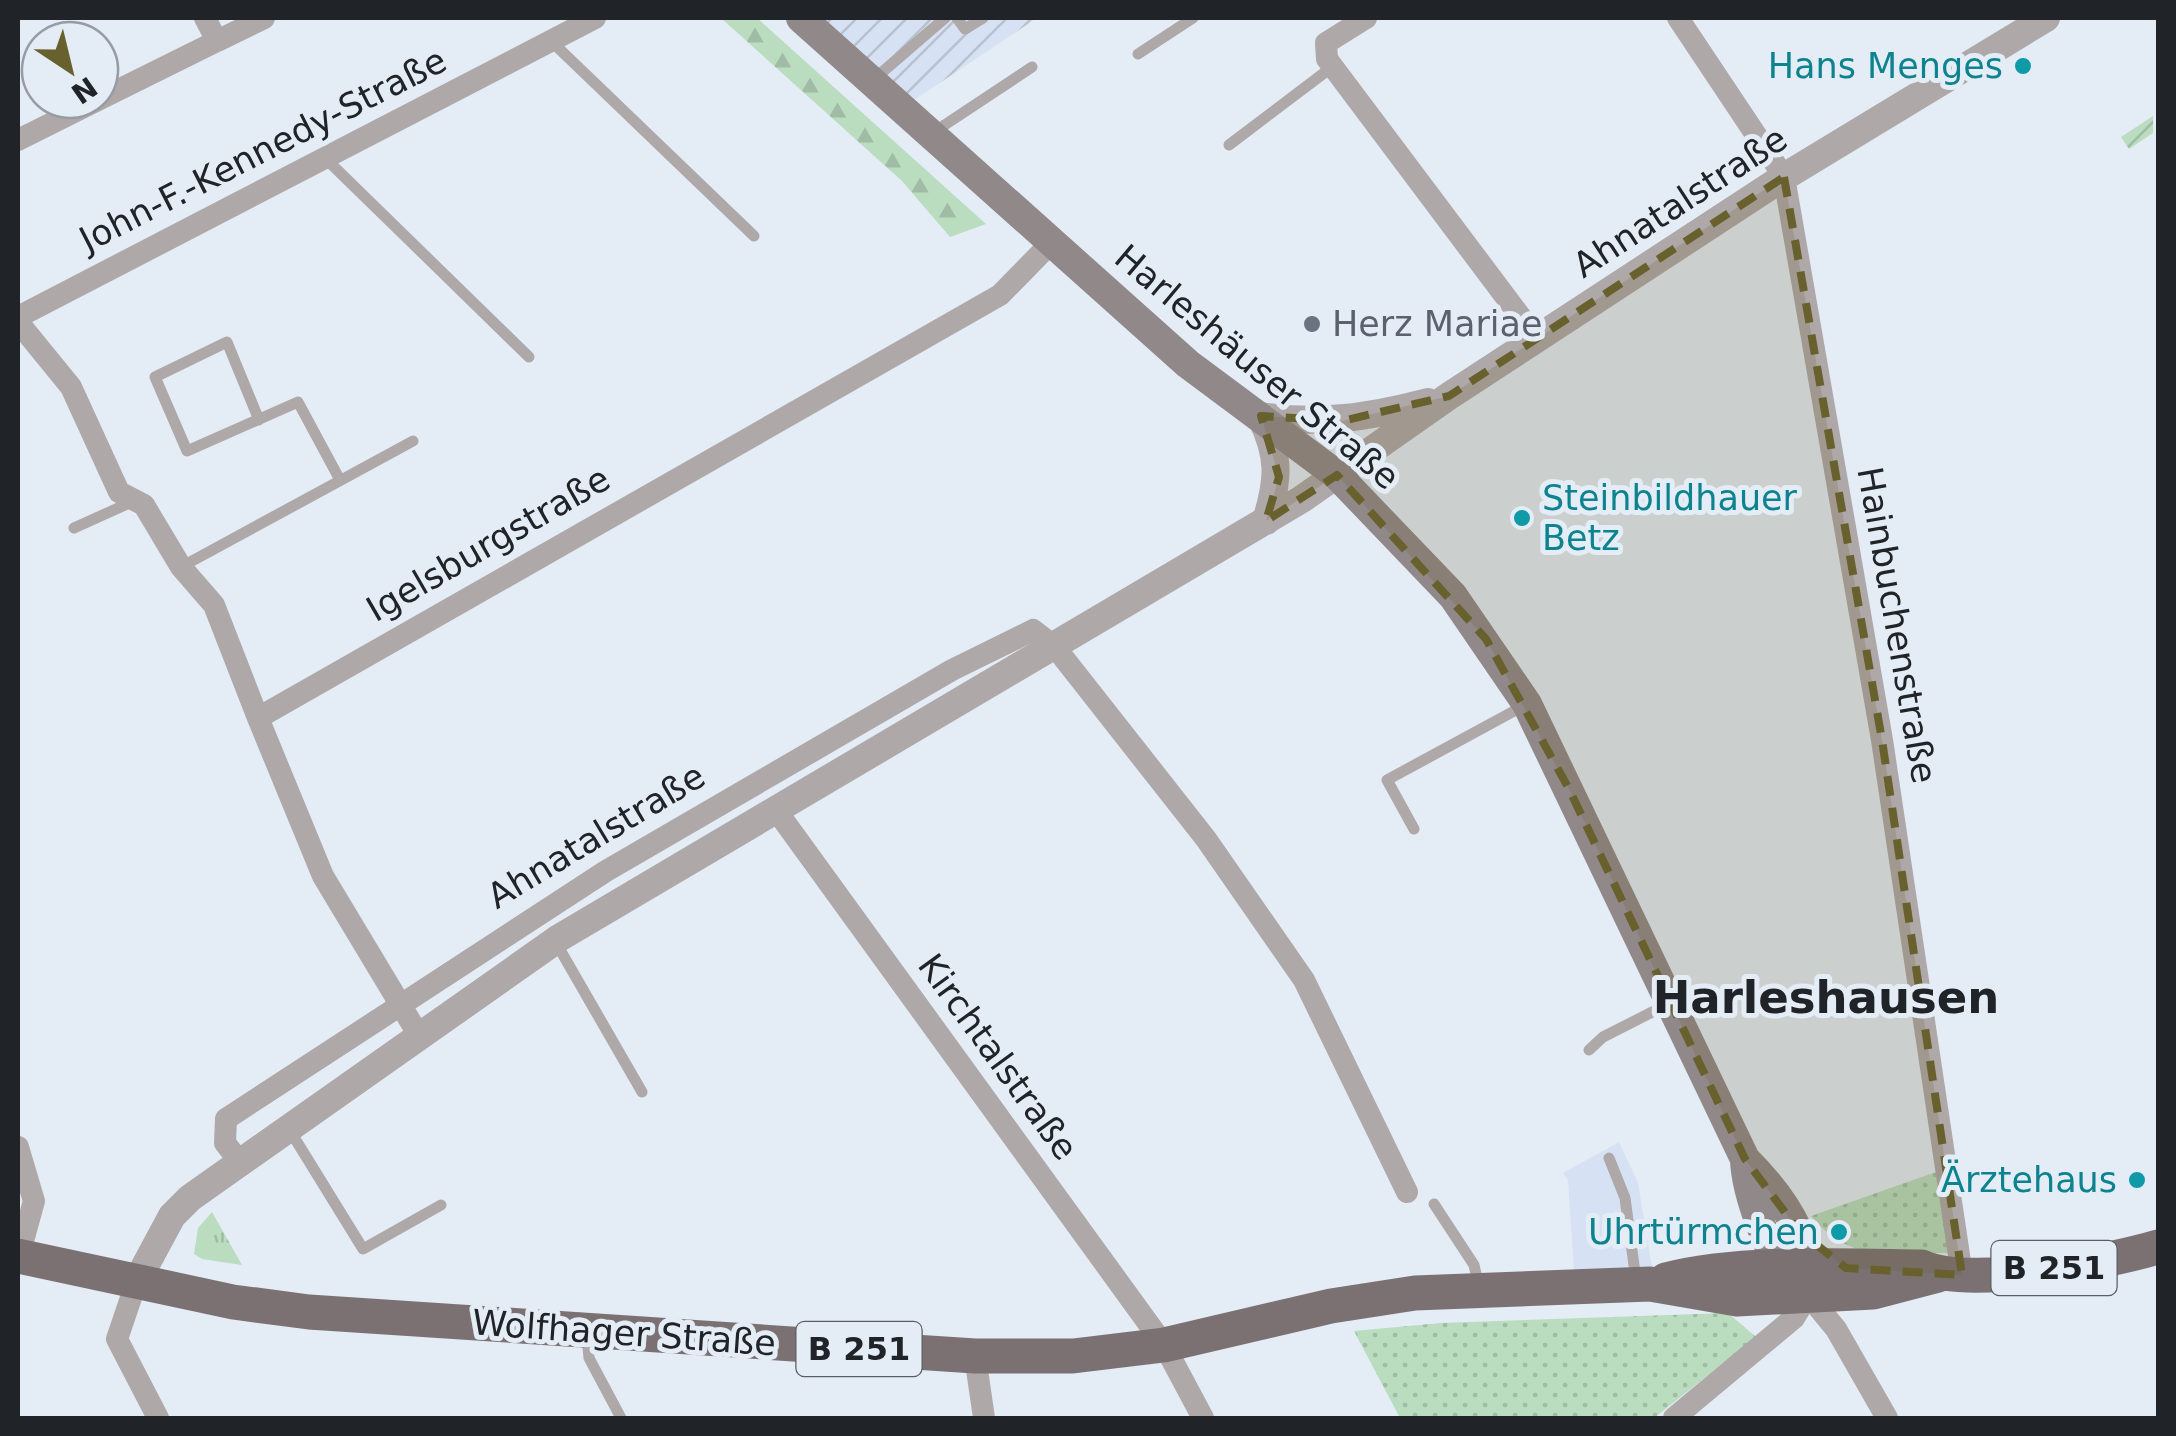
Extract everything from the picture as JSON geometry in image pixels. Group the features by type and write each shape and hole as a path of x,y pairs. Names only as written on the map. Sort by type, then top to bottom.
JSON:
{"main road":[{"name":"Harleshäuser Straße","path":"801,18 1188,364 1337,475 1454,596 1526,704 1746,1159 1766,1180 1799,1232 1811,1275"},
{"name":"Harleshäuser Straße","path":"1746,1159 1746,1185 1811,1275"},
{"name":"Wolfhager Straße","path":"18,1257 136,1283 309,1312 974,1356 1073,1356 1164,1344 1330,1306 1415,1293 1644,1284 1736,1299 1811,1275 1874,1292 1950,1275 2066,1267 2158,1246"}],"street":[{"path":"206,18 217,41"},
{"path":"120,90 264,18"},
{"name":"John-F.-Kennedy-Straße","path":"258,718 214,606 181,567 144,504 119,492 72,387 18,320 595,18"},
{"path":"1366,18 1326,43 1326,59 1538,340"},
{"name":"Hainbuchenstraße","path":"1678,18 1784,177 1882,740 1950,1275"},
{"name":"Ahnatalstraße","path":"136,1283 172,1216 238,1161 555,941 1266,521 1784,177 2046,18"},
{"path":"18,140 58,120"},
{"name":"Igelsburgstraße","path":"258,718 1000,295 1051,243"},
{"path":"1260,416 1302,422 1342,421 1449,396"},
{"path":"1260,416 1276,447 1280,477 1266,521"},
{"name":"Ahnatalstraße","path":"238,1161 226,1143 226,1119 396,1004 606,870 952,670 1033,630 1055,648"},
{"path":"1055,648 1206,839 1304,980 1407,1192"},
{"path":"258,718 322,876 396,1004 418,1034"},
{"name":"Kirchtalstraße","path":"776,810 1164,1344 1203,1418"},
{"path":"18,1147 34,1201 18,1257"},
{"path":"1811,1275 1886,1418"},
{"path":"1674,1418 1794,1318 1811,1275"},
{"path":"136,1283 116,1339 158,1418"},
{"path":"974,1356 984,1418"}],"lane":[{"path":"871,81 945,18"},
{"path":"957,18 965,29 983,18"},
{"path":"1138,54 1192,18"},
{"path":"550,40 754,236"},
{"path":"930,134 1032,66"},
{"path":"1228,145 1332,67"},
{"path":"325,158 529,358"},
{"path":"259,420 227,342 154,376 188,451 259,420 298,402 340,480"},
{"path":"181,567 413,441"},
{"path":"74,528 136,500"},
{"path":"1414,829 1387,780 1526,704"},
{"path":"555,941 642,1092"},
{"path":"1590,1050 1603,1038 1670,1002"},
{"path":"288,1126 363,1249 441,1205"},
{"path":"1609,1158 1626,1198 1644,1284"},
{"path":"1434,1204 1474,1265 1480,1292"},
{"path":"587,1331 589,1358 621,1418"}],"highlighted area":[{"path":"1784,177 1882,740 1962,1275 1846,1268 1799,1231 1745,1159 1569,789 1486,639 1337,475 1266,521 1279,477 1261,416 1342,421 1449,396"}],"shaded area":[{"path":"801,18 1037,18 902,108"},
{"path":"1619,1142 1638,1183 1652,1267 1574,1271 1568,1181 1563,1173"}],"green space":[{"path":"721,18 757,18 986,224 950,237 902,181"},
{"path":"2153,116 2153,133 2129,149 2121,137"},
{"path":"1936,1172 1950,1253 1891,1254 1858,1249 1826,1232 1811,1216"},
{"path":"212,1212 242,1265 202,1259 194,1254 198,1228"},
{"path":"1728,1313 1756,1337 1654,1418 1400,1418 1354,1331 1441,1323"}],"place":[{"name":"Hans Menges","path":"2023,66"},
{"name":"Herz Mariae","path":"1312,324"},
{"name":"Steinbildhauer Betz","path":"1522,518"},
{"name":"Ärztehaus","path":"2137,1180"},
{"name":"Uhrtürmchen","path":"1839,1232"}],"district":[{"name":"Harleshausen","path":"1826,997"}]}
